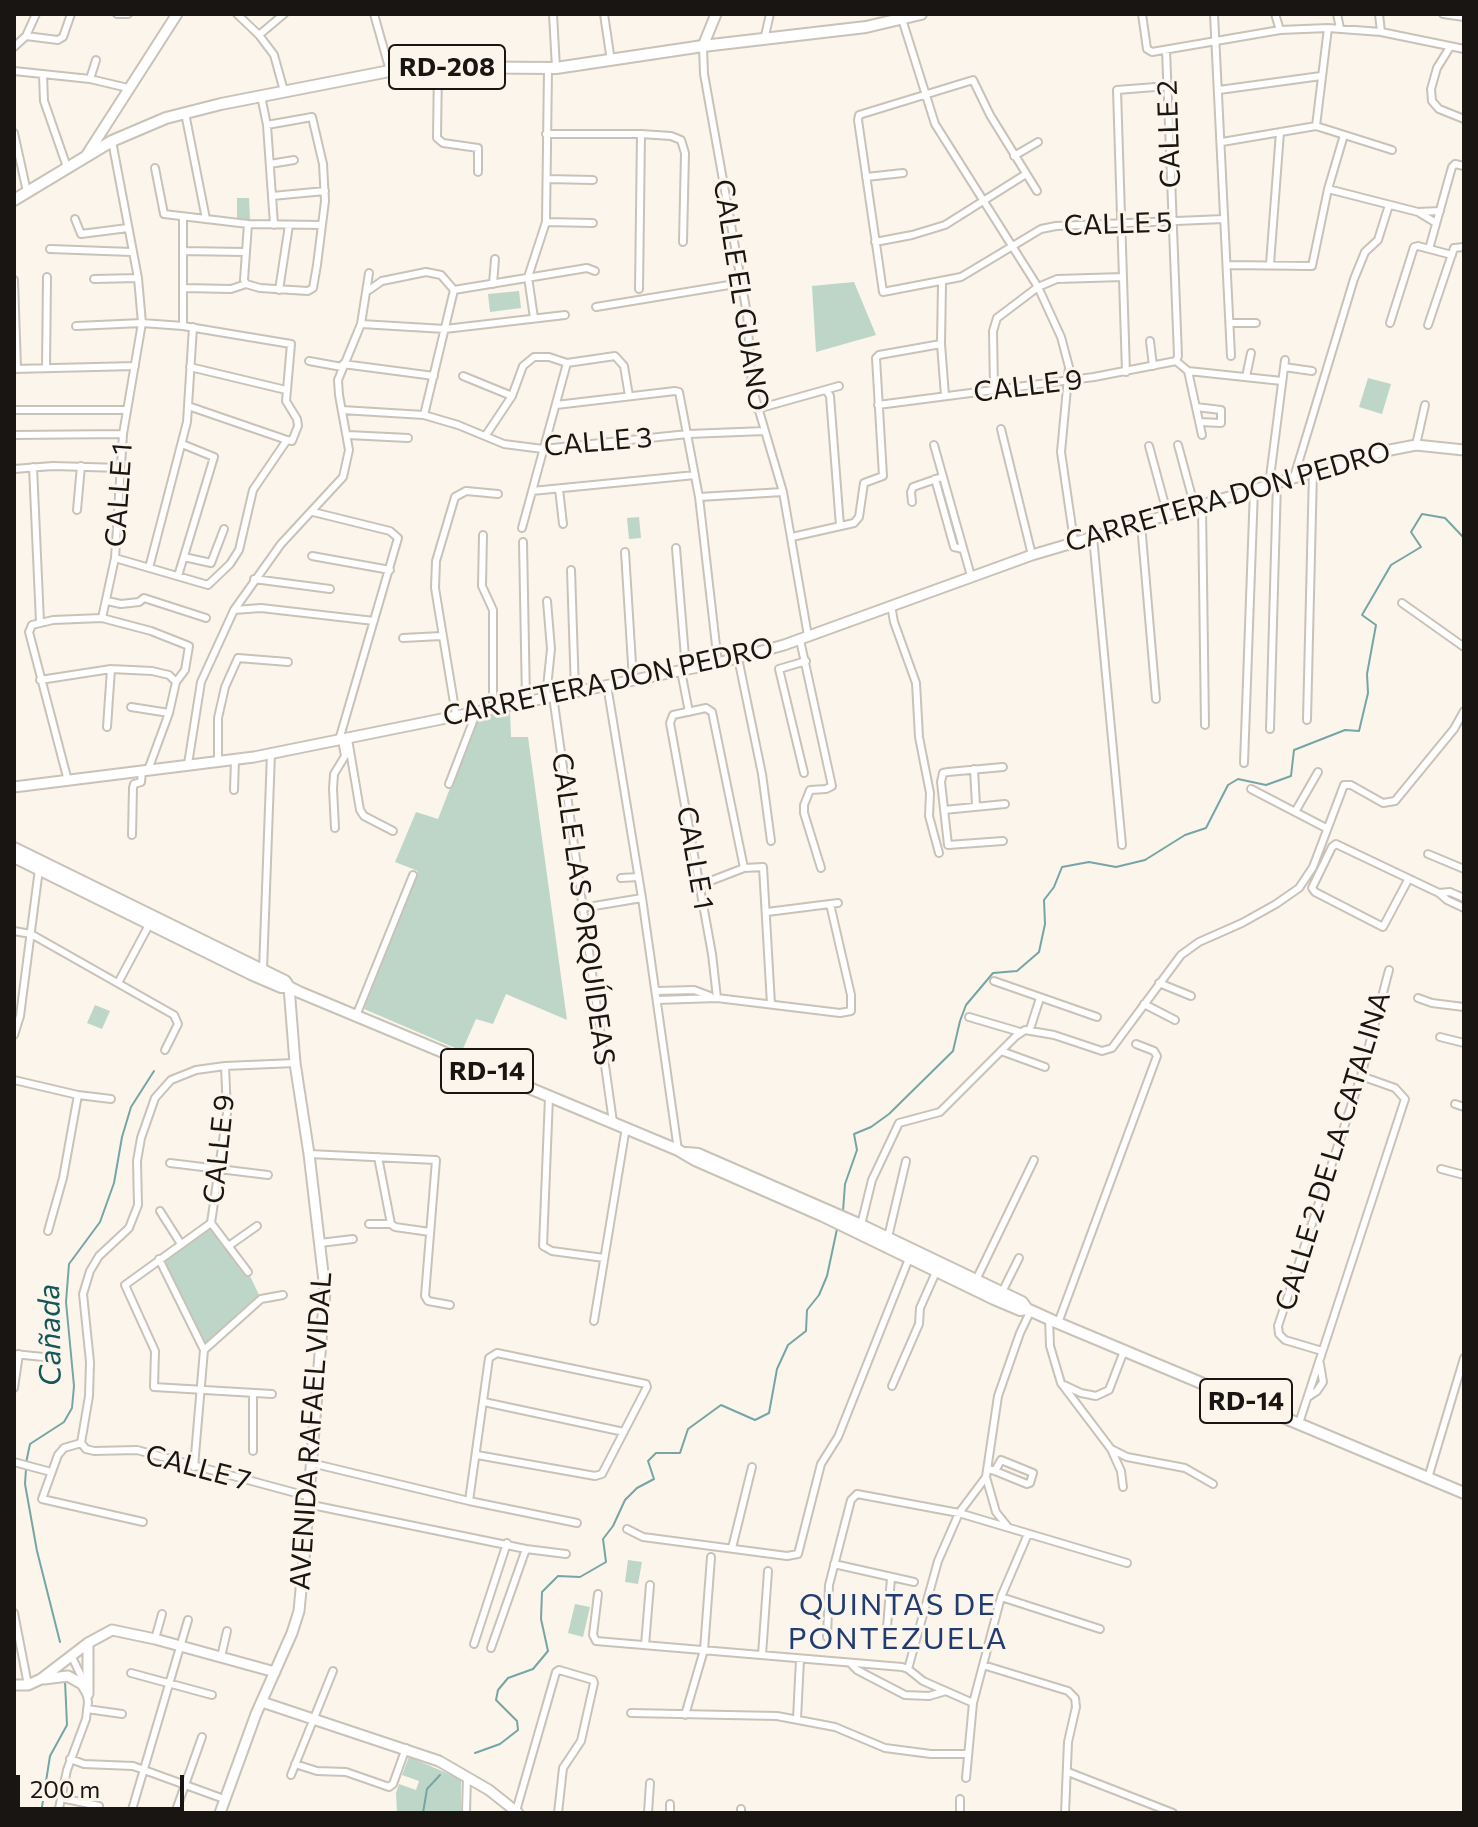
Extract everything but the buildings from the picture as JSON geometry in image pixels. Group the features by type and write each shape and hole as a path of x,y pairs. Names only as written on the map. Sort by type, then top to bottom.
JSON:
{"main road":[{"name":"RD-208","path":"14,200 112,141 185,112 284,91 390,71 438,67 552,69 703,46 843,31 886,18 902,19 921,14"},
{"name":"RD-14","path":"14,848 40,866"},
{"name":"RD-14","path":"14,857 40,866 267,981 289,987 682,1152 698,1154 911,1254 1002,1292 1054,1321 1464,1493"},
{"name":"RD-14","path":"150,920 263,970 285,981 289,987"},
{"name":"RD-14","path":"857,1227 888,1237 936,1272 1020,1310 1029,1309"}],"street":[{"path":"14,47 26,36 36,14"},
{"path":"26,36 58,40 63,37 71,14"},
{"path":"117,14 128,14"},
{"path":"85,157 177,14"},
{"path":"237,14 274,55 284,91"},
{"path":"259,35 284,14"},
{"path":"374,14 390,71"},
{"path":"534,318 528,277 546,222 546,134 553,14"},
{"path":"604,14 611,61"},
{"path":"703,46 716,14"},
{"path":"764,40 770,14"},
{"path":"1142,14 1148,51 1280,30 1328,28 1381,32 1464,49"},
{"path":"1214,14 1231,356"},
{"path":"1275,14 1280,30"},
{"path":"1337,14 1340,28"},
{"path":"1379,14 1381,32"},
{"path":"1443,14 1464,17"},
{"path":"902,19 925,94 944,140 1038,287 1061,337 1069,367 1061,452 1074,541"},
{"path":"1316,126 1328,28"},
{"name":"CALLE EL GUANO","path":"703,46 701,54 706,89 747,314 752,387 783,492 792,537 806,661 832,786 810,790 804,805 821,868"},
{"path":"1450,47 1437,68 1431,89 1432,101 1439,109 1464,119"},
{"name":"CALLE 2","path":"1166,50 1176,361"},
{"path":"90,79 96,60"},
{"path":"438,67 437,138 443,143 478,148 478,172"},
{"path":"14,71 90,79 128,88"},
{"path":"43,75 44,101 67,167"},
{"path":"1219,90 1321,76"},
{"path":"1026,174 931,230 875,242 859,115 973,80 1014,156 1026,174 1037,191"},
{"path":"1126,372 1117,90 1168,86"},
{"path":"261,96 267,125 274,225"},
{"path":"185,112 206,219"},
{"path":"183,288 231,289 246,284 305,292 313,288 325,191 323,164 312,117 267,125"},
{"path":"1222,142 1316,126 1392,150"},
{"path":"1270,264 1280,132"},
{"path":"14,133 27,192"},
{"path":"546,134 641,134 671,136 684,143 683,242"},
{"path":"639,289 641,134"},
{"path":"1228,265 1312,266 1328,189 1344,135"},
{"name":"CALLE 1","path":"102,618 115,558 123,434 142,323 138,278 112,141"},
{"path":"1014,156 1038,142"},
{"path":"270,164 294,160"},
{"path":"1429,249 1454,165 1464,166"},
{"path":"155,168 162,211 183,217 248,224 322,225"},
{"path":"866,177 903,173"},
{"path":"547,179 593,180"},
{"path":"1328,189 1418,212 1440,211"},
{"path":"272,196 325,191"},
{"path":"1294,477 1354,279 1365,252 1378,240 1389,205"},
{"path":"1418,212 1436,223"},
{"path":"183,217 183,326"},
{"path":"75,219 81,234 128,228"},
{"name":"CALLE 5","path":"875,242 883,292 961,277 1041,229 1224,219"},
{"path":"546,222 593,223"},
{"path":"246,284 248,224"},
{"path":"279,290 289,225"},
{"path":"1428,325 1452,255 1460,246"},
{"path":"1390,323 1415,247 1452,255"},
{"path":"50,249 132,252"},
{"path":"183,251 245,252"},
{"path":"493,284 495,259"},
{"path":"454,290 587,268 595,271"},
{"path":"367,291 382,281 426,272 441,275 454,290"},
{"path":"188,764 201,682 234,610 281,544 343,477 349,450 338,380 361,324 369,273"},
{"path":"46,368 47,277"},
{"path":"994,389 994,322 1038,287 1057,279 1123,277"},
{"path":"94,279 138,278"},
{"path":"14,280 16,369 135,366"},
{"path":"596,307 741,283"},
{"path":"942,283 941,344 945,396"},
{"path":"424,415 454,290"},
{"path":"361,324 445,329 565,315"},
{"path":"76,326 142,323 183,326 290,343 286,402 298,422 292,441 188,406"},
{"path":"1230,323 1256,323"},
{"path":"149,568 182,444 188,406 193,327"},
{"path":"1150,341 1153,366"},
{"path":"792,537 854,523 859,517 864,483 883,476 876,358 941,344"},
{"path":"1246,377 1251,353"},
{"path":"486,435 512,396 523,366 530,359 549,357 567,363 610,355 619,358 624,366 629,396"},
{"path":"309,361 434,376"},
{"path":"1176,361 1188,371 1282,381"},
{"name":"CALLE 9","path":"878,405 1069,381 1176,361"},
{"path":"522,528 567,363"},
{"path":"1270,729 1273,484 1284,363 1312,371"},
{"path":"190,367 286,390"},
{"path":"1188,371 1202,435"},
{"path":"463,376 512,396"},
{"path":"757,409 839,386"},
{"path":"826,390 830,396 840,526"},
{"path":"556,405 679,392 699,497 718,663"},
{"path":"1416,445 1425,405"},
{"path":"1196,407 1221,410 1220,423 1200,422"},
{"path":"14,410 127,410"},
{"name":"CALLE 3","path":"342,410 424,415 517,448 543,449 688,434 765,431"},
{"path":"1001,429 1032,555"},
{"path":"14,435 123,434"},
{"path":"348,435 408,438"},
{"path":"115,558 210,584 238,551 253,490 287,440"},
{"path":"178,576 214,457 182,444"},
{"path":"934,445 939,478 971,576"},
{"path":"1178,445 1199,507 1205,725"},
{"name":"CARRETERA DON PEDRO","path":"14,787 235,760 718,663 804,638 1074,541 1141,524 1313,471 1416,445 1464,450"},
{"path":"1149,446 1168,516"},
{"path":"77,510 81,466"},
{"path":"33,467 40,622"},
{"path":"14,469 121,468"},
{"path":"1307,720 1313,471"},
{"path":"532,491 695,475"},
{"path":"912,502 913,487 939,478"},
{"path":"559,489 563,524"},
{"path":"1244,763 1254,489"},
{"path":"456,715 441,636 434,574 453,501 458,494 466,491 498,494"},
{"path":"699,497 783,492"},
{"path":"313,512 396,535 398,542 343,740 345,756 334,774 335,828"},
{"path":"1141,524 1156,699"},
{"path":"184,557 211,563 224,529"},
{"path":"483,535 482,586 493,610 493,708"},
{"path":"1093,537 1122,845"},
{"path":"523,542 526,700"},
{"path":"676,548 683,670 689,712 710,709 744,868"},
{"path":"625,552 633,680"},
{"path":"312,556 390,570"},
{"path":"571,570 575,691"},
{"path":"254,579 330,589"},
{"path":"107,601 121,604 139,602 144,598 206,618"},
{"name":"CALLE LAS ORQUÍDEAS","path":"547,601 551,649 550,696 613,1122"},
{"path":"1402,603 1464,647"},
{"path":"891,605 916,683 919,737 930,793 929,816 938,850 948,845 1003,841"},
{"path":"234,610 261,608 374,621"},
{"path":"68,781 40,680 29,632 32,625 102,618 188,645 185,670 176,682 169,713 141,782 134,784 132,835"},
{"path":"403,638 441,636"},
{"path":"218,762 220,708 225,687 238,658 288,662"},
{"path":"738,658 762,774 771,841"},
{"path":"804,773 779,669 806,661"},
{"path":"40,680 111,669 152,671 169,675 176,682"},
{"path":"107,727 111,669"},
{"path":"607,685 682,1152"},
{"path":"131,707 169,713"},
{"path":"449,784 477,711"},
{"path":"857,1227 872,1180 899,1123 940,1112 1020,1032 1030,1029 1108,1050 1121,1038 1159,983 1190,948 1242,923 1299,888 1313,867 1344,785 1351,785 1383,803 1395,801 1461,724 1464,711"},
{"name":"CALLE 1","path":"689,712 673,715 670,719 717,998"},
{"path":"343,740 360,810 364,816 393,831"},
{"path":"263,970 271,753"},
{"path":"234,790 235,760"},
{"path":"948,845 941,782 943,773 1003,767"},
{"path":"974,769 976,806"},
{"path":"1295,812 1318,772"},
{"path":"928,783 941,782"},
{"path":"1251,789 1326,828"},
{"path":"930,793 942,792"},
{"path":"944,810 1005,804"},
{"path":"1408,880 1383,927 1312,888 1336,844 1439,893 1464,908 1463,916"},
{"path":"1428,854 1464,869"},
{"path":"14,1035 20,1016 40,866"},
{"path":"700,885 744,868 763,867 771,1004"},
{"path":"356,1016 413,875"},
{"path":"621,878 638,877"},
{"path":"1439,893 1450,892 1464,898"},
{"path":"582,908 642,898"},
{"path":"657,1000 717,998 840,1013 851,1011 852,1001 834,904 767,912"},
{"path":"118,983 150,920"},
{"path":"14,931 31,934 174,1015 178,1024 165,1050"},
{"name":"CALLE 2 DE LA CATALINA","path":"1322,1351 1285,1340 1279,1334 1278,1326 1361,1076 1389,970"},
{"path":"994,981 1097,1017"},
{"path":"1159,983 1191,996"},
{"name":"AVENIDA RAFAEL VIDAL","path":"220,1813 299,1611 325,1290 295,1063 289,987"},
{"path":"656,991 694,990 717,998"},
{"path":"1030,1029 1040,998"},
{"path":"1418,998 1464,1007"},
{"path":"1144,1004 1175,1020"},
{"path":"969,1017 1020,1032"},
{"path":"1440,1037 1464,1043"},
{"path":"1123,1487 1121,1471 1111,1449 1061,1383 1050,1346 1054,1321 1157,1056 1154,1051 1136,1044"},
{"path":"1001,1051 1045,1067"},
{"path":"143,1522 42,1499 58,1455 64,1448 81,1443 89,1396 90,1362 83,1294 90,1271 99,1256 129,1228 138,1205 137,1161 141,1138 155,1098 163,1086 196,1070 295,1063"},
{"name":"CALLE 9","path":"201,1390 154,1387 155,1351 125,1285 211,1223 227,1113 225,1066"},
{"path":"1299,1423 1405,1099 1395,1088 1361,1076"},
{"path":"14,1080 78,1095 111,1099"},
{"path":"48,1231 63,1178 78,1095"},
{"path":"549,1097 543,1246 552,1251 604,1258"},
{"path":"1455,1104 1464,1107"},
{"path":"594,1321 626,1127"},
{"path":"309,1154 436,1160 425,1296 428,1301 450,1305"},
{"path":"378,1157 391,1224"},
{"path":"976,1280 1034,1160"},
{"path":"888,1237 906,1161"},
{"path":"170,1163 268,1175"},
{"path":"1441,1169 1464,1175"},
{"path":"160,1211 181,1244"},
{"path":"211,1223 248,1272"},
{"path":"369,1224 391,1224 430,1232"},
{"path":"230,1245 257,1226"},
{"path":"320,1243 353,1239"},
{"path":"627,1529 643,1537 787,1556 798,1554 824,1457 838,1437 911,1254"},
{"path":"1002,1292 1019,1258"},
{"path":"159,1259 204,1350 194,1467"},
{"path":"892,1386 919,1324 920,1308 936,1272"},
{"path":"204,1350 261,1300 283,1295"},
{"path":"1009,1528 996,1512 989,1472 998,1396 1029,1309"},
{"path":"1061,1383 1081,1393 1096,1396 1109,1390 1124,1351"},
{"path":"469,1501 489,1358 497,1353 646,1384 602,1474 477,1455"},
{"path":"14,1388 16,1354 53,1358"},
{"path":"1428,1478 1464,1358"},
{"path":"201,1390 272,1394"},
{"path":"253,1393 253,1451"},
{"path":"484,1402 624,1432"},
{"name":"CALLE 7","path":"81,1443 86,1449 94,1451 137,1450 307,1500 526,1549 566,1554"},
{"path":"1111,1449 1127,1457 1185,1468 1213,1484"},
{"path":"908,1669 938,1561 959,1513 989,1472 1001,1460 1033,1473 1027,1484 989,1472"},
{"path":"16,1462 51,1472"},
{"path":"310,1463 577,1523"},
{"path":"732,1548 752,1467"},
{"path":"827,1637 827,1604 834,1564 851,1500 857,1494 959,1513 1127,1563"},
{"path":"966,1778 973,1703 1001,1597 1028,1534"},
{"path":"474,1644 507,1543"},
{"path":"491,1648 526,1549"},
{"path":"685,1715 704,1650 711,1557"},
{"path":"834,1564 914,1582"},
{"path":"762,1655 768,1571"},
{"path":"886,1639 891,1578"},
{"path":"645,1645 650,1585"},
{"path":"598,1594 596,1641 908,1669 923,1681 973,1703"},
{"path":"1001,1597 1100,1629"},
{"path":"14,1613 28,1685"},
{"path":"155,1639 162,1614"},
{"path":"131,1813 188,1620"},
{"path":"14,1685 28,1685 41,1679 88,1643 112,1630 275,1672"},
{"path":"221,1657 227,1631"},
{"path":"58,1813 70,1759 87,1709 88,1643"},
{"path":"71,1655 88,1694"},
{"path":"797,1719 800,1659"},
{"path":"850,1663 899,1693 929,1696 946,1691"},
{"path":"983,1665 1068,1691 1075,1698 1076,1707 1068,1742 1065,1813"},
{"path":"262,1702 439,1761 462,1773 517,1812 556,1672 559,1670 593,1680 581,1741 563,1768 558,1813"},
{"path":"291,1775 333,1671"},
{"path":"131,1673 212,1695"},
{"path":"41,1679 68,1676 82,1684 88,1694"},
{"path":"87,1709 122,1714"},
{"path":"631,1713 758,1714 835,1727 885,1748 931,1754 968,1754"},
{"path":"175,1813 202,1737"},
{"path":"295,1764 317,1771 346,1772 385,1786 393,1784 406,1748"},
{"path":"70,1759 84,1764 122,1765 146,1770 224,1799"},
{"path":"1068,1772 1173,1813"},
{"path":"462,1773 466,1813"},
{"path":"648,1813 650,1783"},
{"path":"61,1798 99,1806"},
{"path":"960,1799 960,1813"},
{"path":"670,1804 670,1813"}],"green space":[{"path":"237,198 249,198 250,220 237,219"},
{"path":"854,282 876,335 816,352 812,286"},
{"path":"519,291 521,308 490,312 488,294"},
{"path":"1368,378 1391,384 1382,414 1359,407"},
{"path":"639,517 641,538 629,539 627,518"},
{"path":"510,710 511,737 528,737 567,1020 506,994 493,1024 476,1019 462,1051 364,1009 418,871 395,862 416,812 438,819 478,716"},
{"path":"95,1005 110,1011 102,1029 87,1023"},
{"path":"211,1223 248,1272 261,1299 204,1350 159,1259"},
{"path":"628,1560 642,1562 638,1584 625,1582"},
{"path":"575,1604 590,1607 583,1637 568,1633"},
{"path":"409,1757 461,1779 461,1813 397,1813 399,1784 416,1790 419,1781 402,1775"}],"waterway":[{"path":"843,1211 845,1184 857,1150 854,1134 889,1114 953,1051 966,1005 993,973 1017,971 1039,952 1045,924 1044,900 1054,887 1062,867 1089,862 1116,867 1145,860 1185,835 1206,828 1228,785 1238,779 1266,785 1291,776 1294,750 1345,730 1359,731 1368,693 1367,674 1376,625 1362,615 1391,565 1421,547 1411,532 1422,514 1445,518 1464,538"},
{"name":"Cañada","path":"26,1463 30,1444 64,1422 72,1408 74,1386 66,1302 69,1264 100,1222 114,1183 131,1107 154,1071"},
{"path":"475,1753 500,1744 518,1730 517,1721 496,1700 498,1690 508,1678 533,1669 548,1651 541,1619 542,1592 558,1576 580,1577 606,1562 603,1539 625,1500 637,1488 654,1479 648,1461 656,1453 680,1453 688,1429 721,1405 755,1420 769,1413 777,1369 788,1345 806,1331 807,1310 819,1295 827,1276 837,1229"},
{"name":"Cañada","path":"26,1469 25,1484 37,1551 60,1642"},
{"name":"Cañada","path":"41,1813 50,1756 67,1725 65,1681"},
{"path":"423,1813 427,1789 440,1775"}],"district":[{"name":"QUINTAS DE PONTEZUELA","path":"898,1622"}]}
